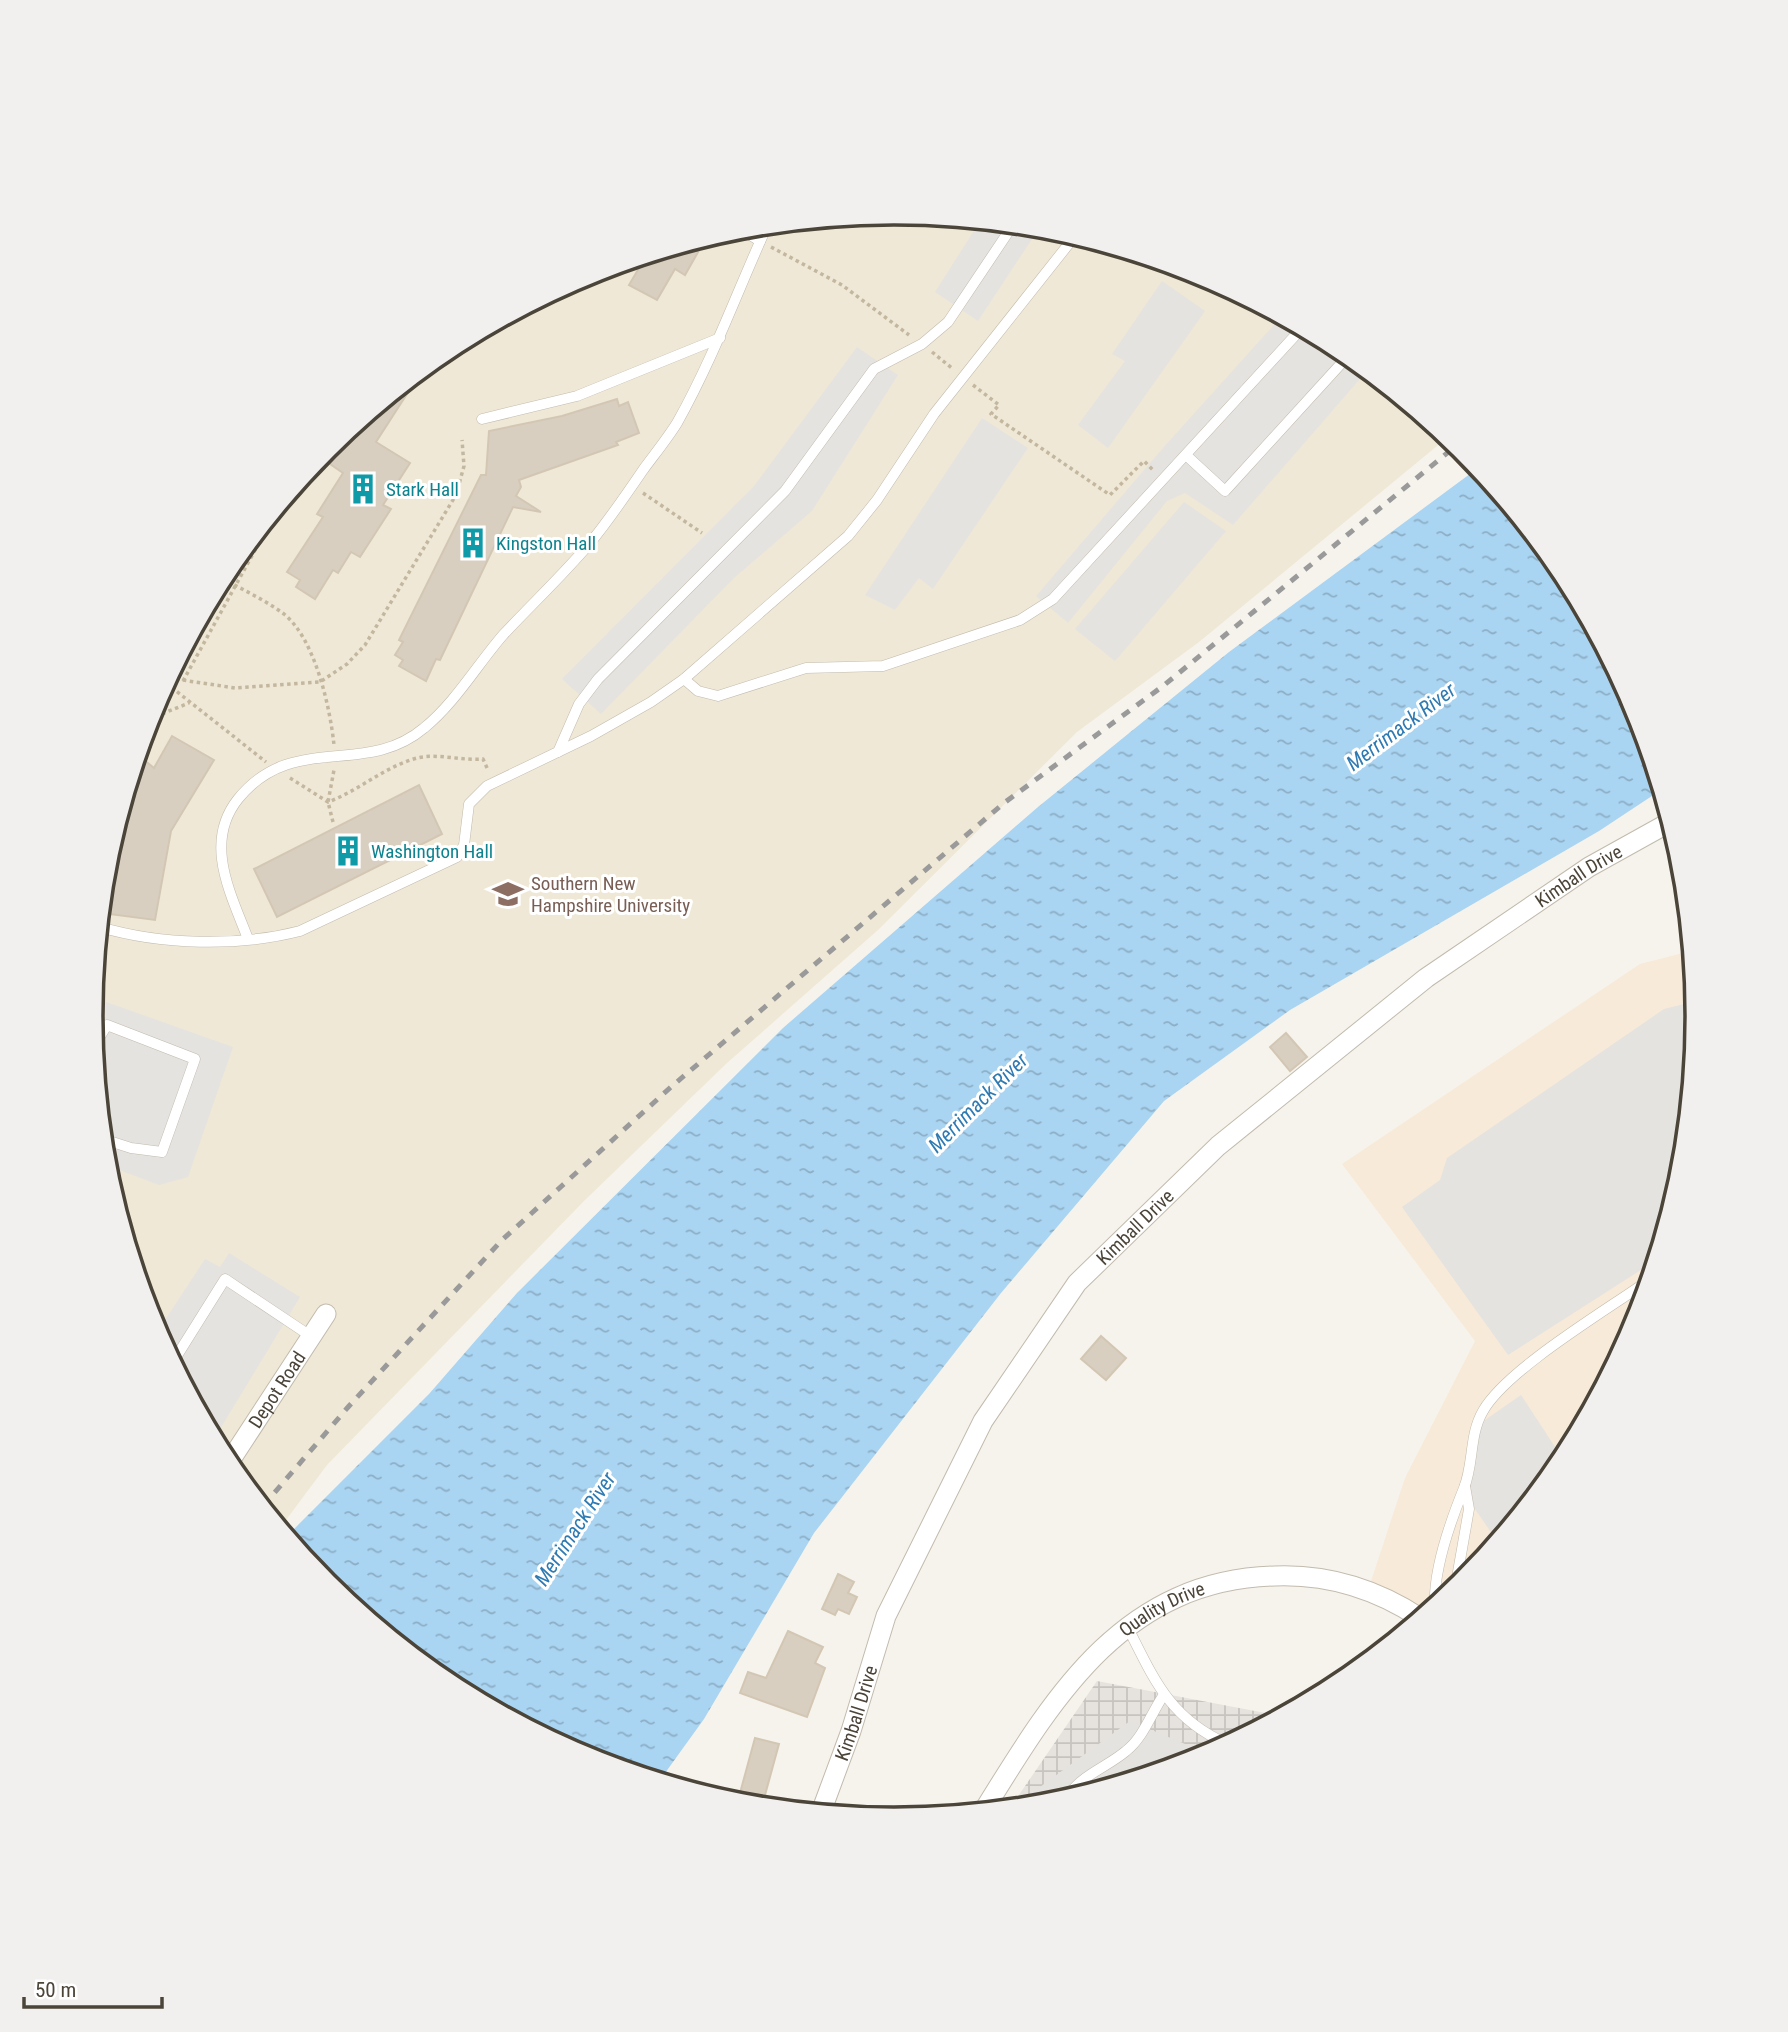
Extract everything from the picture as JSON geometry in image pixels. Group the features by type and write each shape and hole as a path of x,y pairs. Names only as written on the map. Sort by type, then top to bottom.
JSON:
{"street":[{"name":"Kimball Drive","path":"824,1803 886,1616 983,1421 1077,1283 1218,1146 1426,978 1589,867 1662,827"},
{"name":"Depot Road","path":"236,1453 326,1314"},
{"name":"Quality Drive","path":"990,1801 1062,1692 1126,1625 1182,1594 1216,1583 1295,1575 1329,1579 1361,1588 1412,1613"}],"lane":[{"path":"558,752 579,704 598,679 785,491 868,375 886,361 922,344 948,322 1007,234"},
{"path":"248,939 223,874 222,837 237,801 254,782 274,768 291,761 378,751 402,743 425,728 503,635 591,541 676,424 720,338 762,237"},
{"path":"755,238 760,241"},
{"path":"108,929 149,937 192,941 277,937 300,930 457,857 464,845 469,804 493,782 622,720 684,679 848,536 877,500 934,414 1068,245"},
{"path":"684,679 698,691 718,696 806,668 866,667 903,661 1020,620 1052,599 1187,456 1296,335"},
{"path":"482,419 578,396 720,338"},
{"path":"1187,456 1226,491 1341,364"},
{"path":"104,1031 107,1025 195,1059 162,1152 114,1142"},
{"path":"179,1353 225,1279 312,1337"},
{"path":"1436,1591 1454,1509 1465,1486 1475,1427 1497,1393 1535,1361 1636,1289"},
{"path":"1458,1569 1469,1509 1465,1486"},
{"path":"1126,1625 1163,1696 1188,1722 1216,1738"},
{"path":"1078,1785 1085,1777 1127,1751 1139,1738 1163,1696"}],"path":[{"path":"760,241 842,285 953,368"},
{"path":"978,389 999,405 991,414 1110,495 1144,461 1154,471"},
{"path":"178,680 235,688 320,682 347,664 365,645 456,495 464,466 462,440"},
{"path":"632,486 702,533"},
{"path":"183,681 243,568"},
{"path":"233,585 284,615 299,629 310,650 320,682 335,755 328,802 333,822"},
{"path":"174,690 274,768 328,802"},
{"path":"163,713 189,703"},
{"path":"328,802 345,796 388,769 419,757 483,759 493,782"}],"shaded area":[{"name":"Southern New Hampshire University","path":"894,225 946,227 1048,240 1099,252 1197,285 1289,331 1333,359 1375,389 1439,444 1199,642 1077,732 878,930 727,1063 584,1201 327,1465 286,1520 237,1455 209,1411 163,1319 130,1221 118,1170 105,1068 105,964 118,862 130,811 163,713 185,666 209,621 267,535 299,495 373,421 455,359 499,331 591,285 689,252 740,240 842,227"},
{"path":"974,230 1033,238 978,321 935,292"},
{"path":"1162,281 1205,311 1108,448 1078,425 1125,361 1112,354"},
{"path":"1275,324 1360,379 1233,525 1185,493 1167,501 1068,623 1036,596 1162,449"},
{"path":"857,347 898,375 812,511 734,578 601,714 562,679 754,486"},
{"path":"982,418 1028,448 933,589 919,578 895,610 865,595"},
{"path":"1184,502 1226,531 1115,661 1075,629"},
{"path":"1682,953 1685,1016 1683,1068 1670,1170 1643,1270 1625,1319 1603,1366 1551,1455 1489,1537 1415,1611 1371,1581 1405,1478 1475,1341 1342,1164 1640,964"},
{"path":"104,1001 233,1047 188,1177 159,1185 118,1169 105,1068"},
{"path":"1685,1004 1683,1068 1670,1170 1644,1268 1508,1355 1402,1207 1440,1180 1447,1158 1664,1009"},
{"path":"229,1253 300,1297 220,1429 185,1366 164,1321 205,1259 220,1267"},
{"path":"1521,1395 1556,1448 1492,1533 1466,1496 1475,1427"},
{"path":"1097,1681 1266,1713 1197,1747 1148,1765 1099,1780 1018,1797"},
{"path":"1130,1721 1194,1748 1099,1780 1029,1795"}],"water":[{"name":"Merrimack River","path":"1469,474 1521,535 1579,621 1625,713 1653,795 1599,831 1290,1010 1164,1101 1001,1293 814,1533 704,1719 665,1773 591,1747 499,1701 413,1643 373,1611 293,1530 429,1394 517,1293 783,1028 1038,807 1229,652"}],"building":[{"path":"699,250 685,275 675,269 657,300 629,285 639,267"},
{"name":"Stark Hall","path":"407,394 376,442 410,463 383,505 391,509 360,557 351,552 338,573 333,570 315,599 296,587 300,580 287,572 323,517 317,514 343,473 330,464 373,421"},
{"name":"Kingston Hall","path":"617,399 619,406 628,402 639,433 616,442 618,445 519,480 521,487 516,496 541,512 513,507 440,660 436,659 426,681 399,666 403,660 395,655 403,642 399,640 481,475 486,475 489,431 562,416"},
{"path":"172,736 214,760 171,831 155,920 110,914 118,861 145,761 154,768"},
{"name":"Washington Hall","path":"419,785 442,834 277,917 254,869"},
{"path":"1286,1033 1307,1057 1290,1071 1270,1047"},
{"path":"1101,1336 1126,1358 1106,1380 1081,1359"},
{"path":"838,1574 854,1582 848,1593 857,1597 849,1614 838,1609 835,1615 822,1609"},
{"path":"788,1631 823,1647 815,1663 825,1668 807,1717 740,1693 748,1672 766,1678"},
{"path":"755,1738 779,1744 765,1796 740,1792"}],"railway":[{"path":"269,1499 349,1406 502,1240 671,1087 1004,803 1163,686 1448,452"}],"place":[{"name":"Stark Hall","path":"363,489"},
{"name":"Kingston Hall","path":"473,543"},
{"name":"Washington Hall","path":"348,851"},
{"name":"Southern New Hampshire University","path":"508,894"}]}
